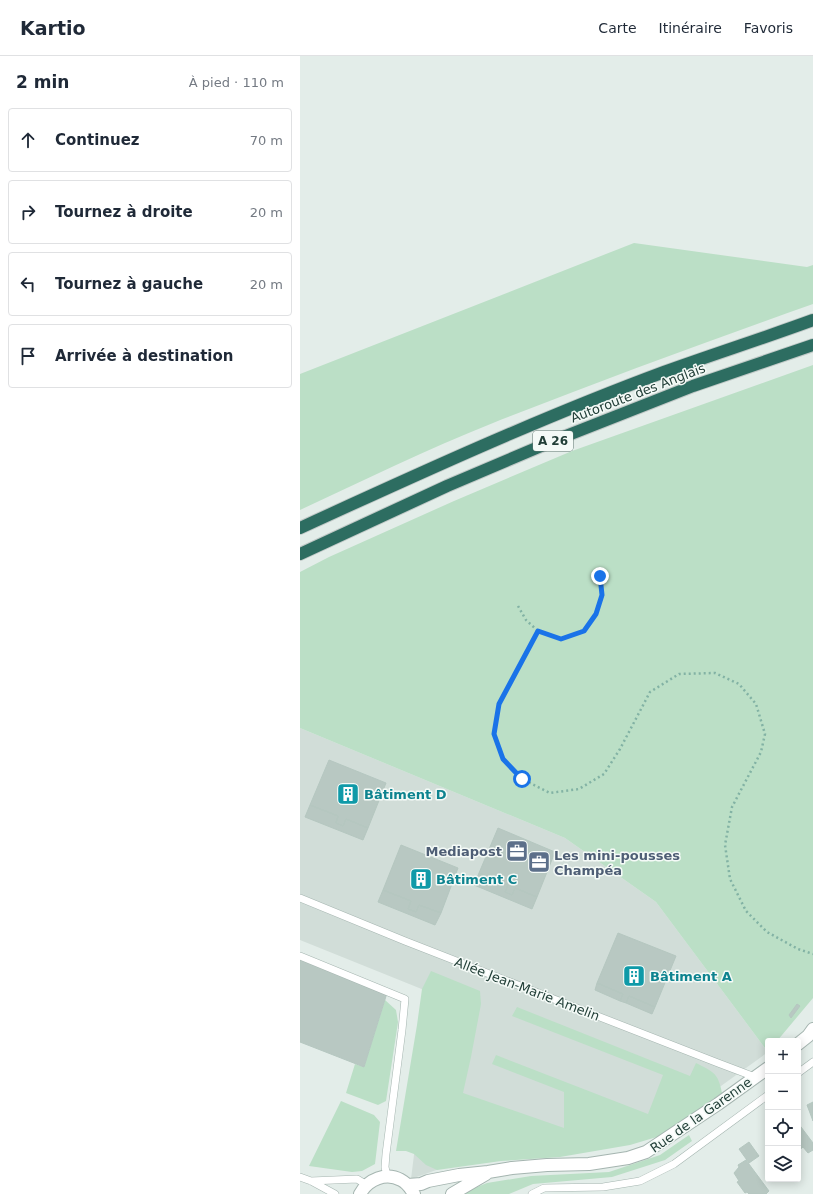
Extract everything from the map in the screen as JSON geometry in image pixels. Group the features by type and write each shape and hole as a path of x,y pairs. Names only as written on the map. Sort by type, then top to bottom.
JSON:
{"highway":[{"name":"Autoroute des Anglais","path":"300,528 441,464 534,424 664,372 813,320"},
{"name":"Autoroute des Anglais","path":"300,554 447,486 553,441 693,386 813,345"}],"street":[{"path":"801,1042 808,1036 813,1029"},
{"name":"Rue de la Garenne","path":"411,1189 428,1181 459,1175 547,1165 590,1164 628,1158 646,1152 765,1070"},
{"name":"Rue de la Garenne","path":"452,1194 488,1172"},
{"path":"363,1189 372,1180 387,1176 402,1180 411,1189"}],"lane":[{"name":"Allée Jean-Marie Amelin","path":"300,898 718,1064 755,1077"},
{"path":"300,956 405,999 386,1154 385,1167 387,1176"},
{"path":"801,1071 813,1062"},
{"name":"Rue de la Garenne","path":"532,1194 544,1188 603,1187 640,1181 674,1164 765,1097"},
{"path":"300,1177 311,1181 335,1194"},
{"path":"311,1181 357,1179 363,1189"}],"path":[{"path":"518,606 526,620 538,631 561,639 584,631 596,614 602,595 600,576"},
{"path":"538,631 499,704 494,734 503,759 522,779 550,792 579,789 604,774 620,749 650,692 679,674 715,673 740,684 756,704 765,734 761,752 732,808 725,845 730,879 746,911 767,932 798,949 813,954"}],"shaded area":[{"path":"300,728 565,838 656,902 765,1048 765,1054 646,1140 541,1146 473,1157 411,1179 434,994 300,940"}],"green space":[{"path":"634,243 807,267 813,265 813,304 653,362 493,423 420,454 300,510 300,374"},
{"path":"813,365 813,998 780,1038 765,1038 765,1048 656,902 565,838 300,728 300,572 329,557 454,501 572,451"},
{"path":"431,971 480,991 481,1004 463,1093 564,1128 564,1092 492,1064 496,1055 648,1114 663,1075 512,1016 517,1007 690,1076 696,1063 714,1074 719,1081 722,1093 660,1136 630,1145 560,1157 501,1161 437,1170 426,1165 414,1154 406,1151 396,1151 422,989"},
{"path":"385,1000 396,1010 398,1022 386,1101 378,1105 346,1093 355,1064 364,1067"},
{"path":"341,1101 374,1115 380,1122 375,1164 362,1171 352,1172 309,1166"},
{"path":"689,1135 692,1141 665,1160 612,1177 533,1184 509,1194 463,1194 487,1183 531,1176 609,1172 660,1155"}],"building":[{"name":"Bâtiment D","path":"329,760 386,783 368,828 346,819 343,826 336,823 338,816 310,805"},
{"path":"310,805 338,816 336,823 343,826 346,819 368,828 363,840 305,817"},
{"path":"498,828 555,852 537,897 515,888 512,895 505,892 508,885 479,873"},
{"name":"Bâtiment C","path":"401,845 458,868 441,913 419,905 416,912 408,909 411,901 383,890"},
{"path":"479,873 508,885 505,892 512,895 515,888 537,897 532,909 474,885"},
{"path":"383,890 411,901 408,909 416,912 419,905 441,913 435,925 378,902"},
{"name":"Bâtiment A","path":"618,933 676,956 655,1007 629,996 626,1003 620,1001 623,994 597,983"},
{"path":"300,958 387,993 364,1067 300,1042"},
{"path":"597,983 623,994 620,1001 595,990"},
{"path":"629,996 655,1007 652,1014 626,1003"},
{"path":"797,1004 800,1006 791,1018 789,1015"},
{"path":"813,1102 813,1121 807,1105"},
{"path":"801,1127 813,1143 813,1150 808,1153 803,1147 801,1149"},
{"path":"749,1142 759,1156 749,1163 739,1149"},
{"path":"746,1160 769,1191 766,1194 745,1193 737,1182 739,1181 734,1173 739,1167 738,1165"}],"place":[{"name":"Bâtiment D","path":"348,794"},
{"name":"Mediapost","path":"517,851"},
{"name":"Les mini-pousses Champéa","path":"539,862"},
{"name":"Bâtiment C","path":"421,879"},
{"name":"Bâtiment A","path":"634,976"}],"route":[{"path":"522,779 503,759 494,734 499,704 538,631 561,639 584,631 596,614 602,595 600,576"}]}
